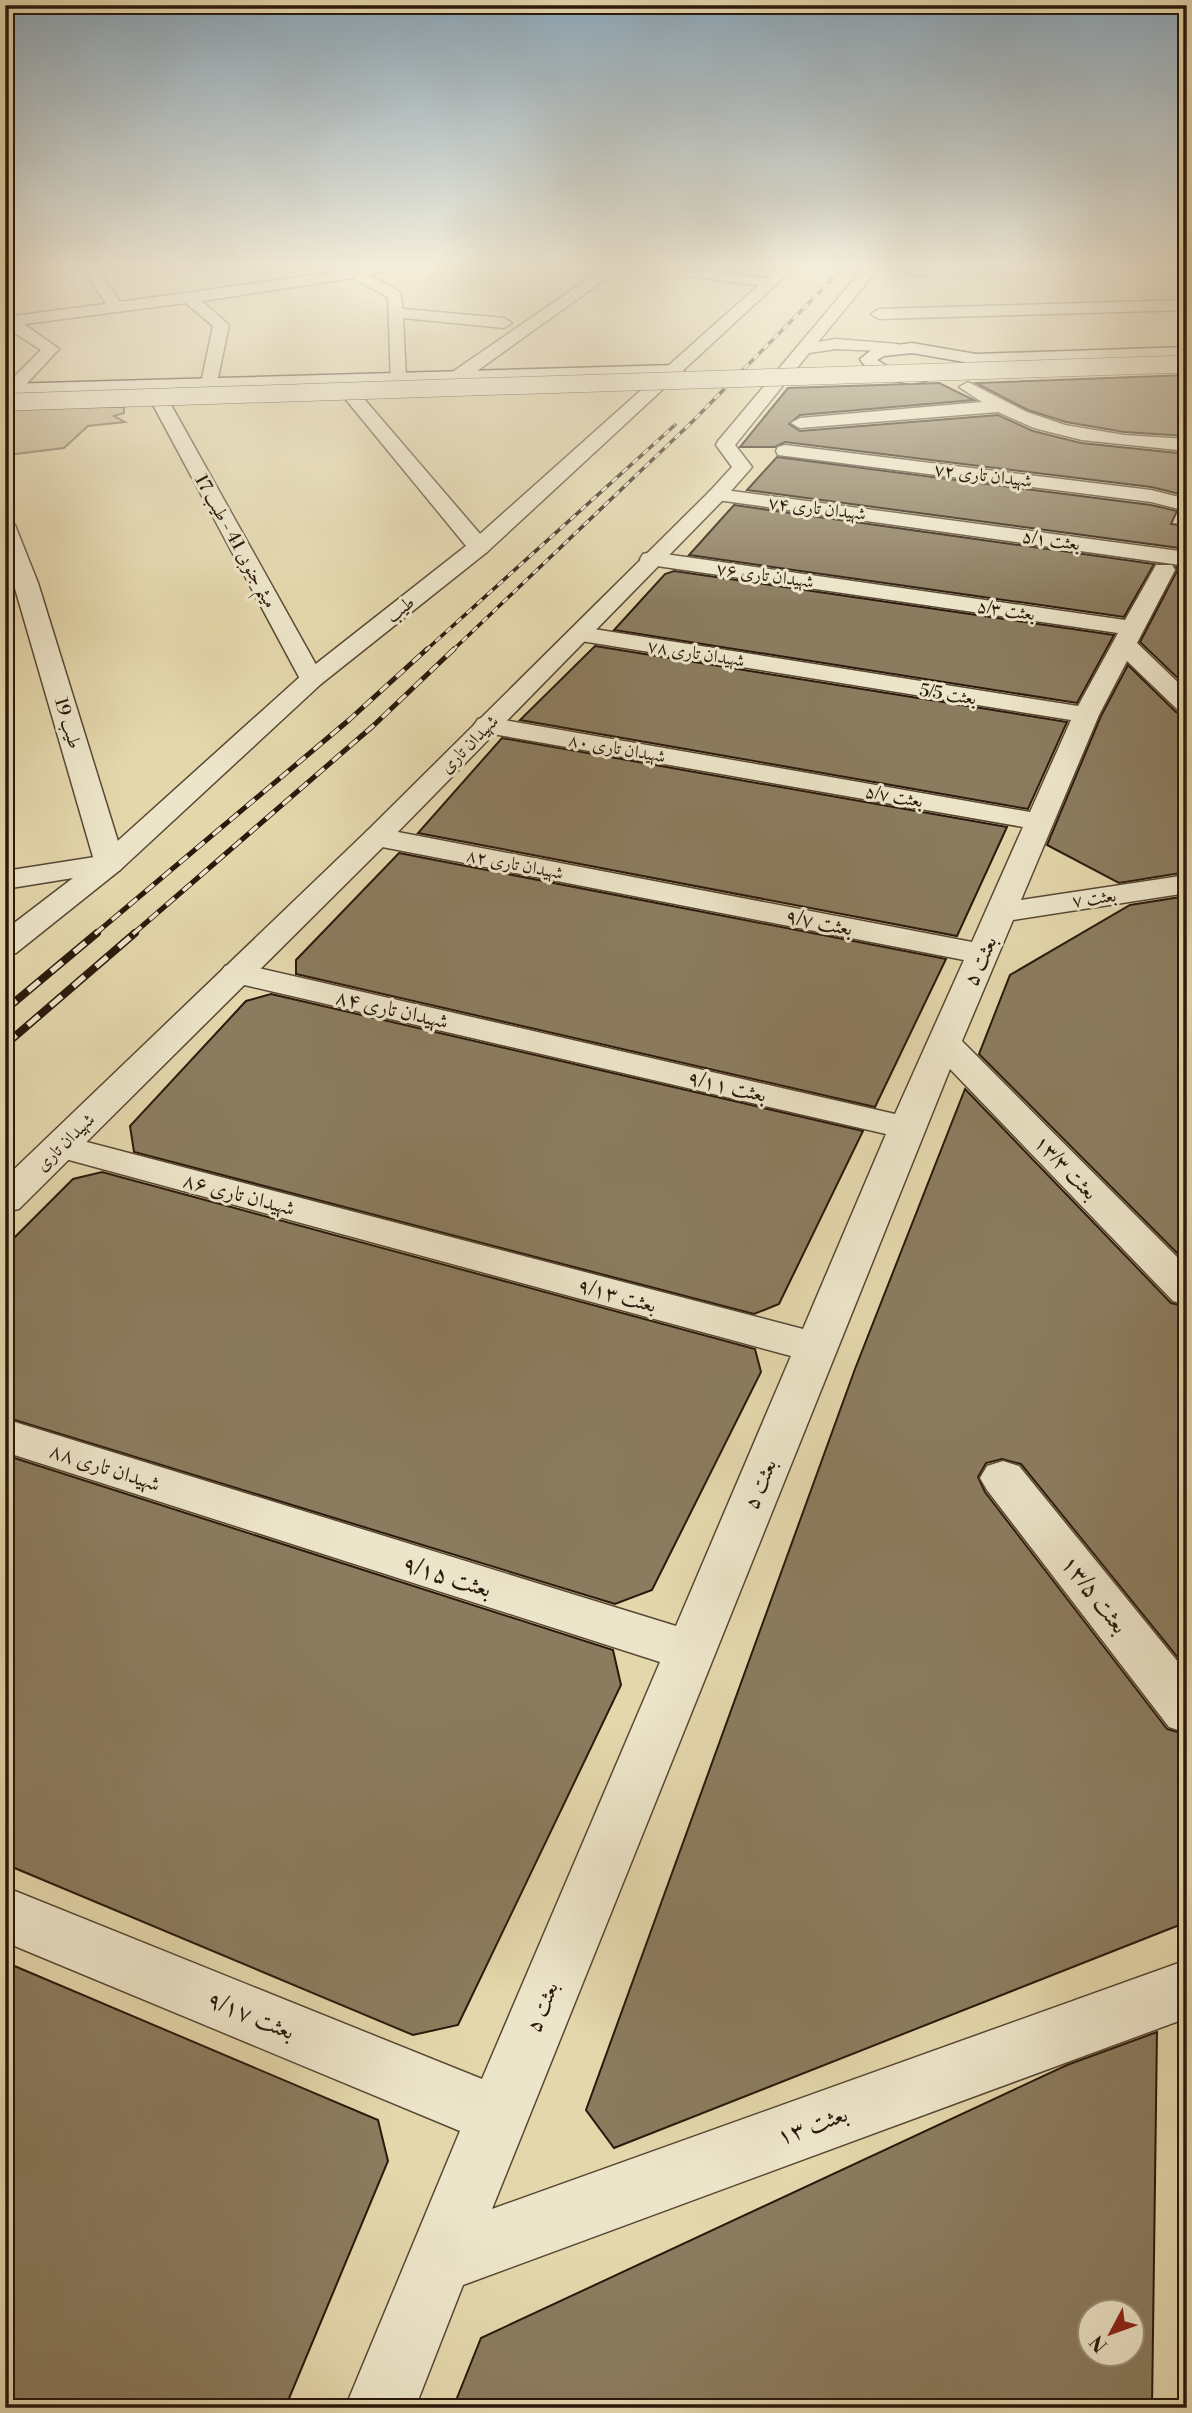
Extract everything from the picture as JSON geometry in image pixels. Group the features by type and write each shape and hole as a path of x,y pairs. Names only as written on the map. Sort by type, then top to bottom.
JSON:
{"street":[{"path":"9,397 26,378"},
{"path":"210,383 211,378"},
{"path":"9,397 210,383 421,378"},
{"path":"471,378 656,388"},
{"path":"9,397 161,403 353,397 610,378"},
{"path":"9,397 625,378"},
{"name":"طیب","path":"5,946 110,864 312,679 480,547 668,378"},
{"name":"شهیدان تاری","path":"5,1200 377,837 717,495 742,467 725,445 783,378"},
{"path":"780,381 937,378"},
{"path":"968,387 1042,424 1084,435 1187,445"},
{"path":"353,397 480,547"},
{"name":"میثم جنوبی 41 - طیب 17","path":"161,403 312,679"},
{"path":"800,423 1003,406"},
{"name":"شهیدان تاری ۷۲","path":"785,451 1151,496 1183,505"},
{"path":"916,521 954,472"},
{"name":"شهیدان تاری ۷۴","path":"717,495 916,521"},
{"name":"بعثت ۵/۱","path":"916,521 1181,568"},
{"name":"طیب 19","path":"5,525 27,583 110,864"},
{"name":"شهیدان تاری ۷۶","path":"651,559 878,592"},
{"name":"بعثت ۵","path":"380,2408 497,2116 906,1128 1086,715 1129,636 1181,568"},
{"name":"بعثت ۵/۳","path":"878,592 1129,636"},
{"name":"شهیدان تاری ۷۸","path":"581,634 811,672"},
{"path":"1129,636 1187,705"},
{"name":"بعثت 5/5","path":"811,672 1086,715"},
{"name":"شهیدان تاری ۸۰","path":"487,725 747,770"},
{"name":"بعثت ۵/۷","path":"747,770 1041,822"},
{"name":"شهیدان تاری ۸۲","path":"377,837 654,890"},
{"path":"5,880 110,864"},
{"name":"بعثت ۷","path":"1002,912 1187,884"},
{"name":"بعثت ۹/۷","path":"654,890 984,954"},
{"name":"شهیدان تاری ۸۴","path":"236,974 548,1045"},
{"name":"بعثت ۱۳/۳","path":"944,1043 1187,1291"},
{"name":"بعثت ۹/۱۱","path":"548,1045 906,1128"},
{"name":"شهیدان تاری ۸۶","path":"60,1146 418,1241"},
{"name":"بعثت ۹/۱۳","path":"418,1241 817,1348"},
{"name":"شهیدان تاری ۸۸","path":"5,1435 205,1500"},
{"name":"بعثت ۱۳/۵","path":"1003,1478 1187,1711"},
{"name":"بعثت ۹/۱۵","path":"205,1500 689,1651"},
{"name":"بعثت ۹/۱۷","path":"5,1914 497,2116"},
{"name":"بعثت ۱۳","path":"438,2261 1187,1989"}],"shaded area":[{"path":"124,407 124,413 114,416 125,422 88,426 64,448 8,455 5,450 5,409"}],"building":[{"path":"1187,378 1187,436 1124,432 1066,422 1028,410 976,383"},
{"path":"939,383 974,400 800,415 789,424 800,431 998,415 1033,431 1081,443 1187,454 1187,488 1184,495 1151,487 785,442 775,447 740,447 788,388"},
{"path":"777,457 1151,505 1177,511 1171,524 1187,526 1187,549 747,490"},
{"path":"734,505 1154,564 1124,617 689,555"},
{"path":"1176,567 1187,569 1187,687 1140,642 1177,571"},
{"path":"674,571 1114,635 1077,703 614,630 665,574"},
{"path":"595,646 1067,722 1028,809 520,720"},
{"path":"1128,665 1176,712 1187,715 1187,872 1119,883 1047,845 1101,716"},
{"path":"502,738 1007,827 957,936 418,833"},
{"path":"399,853 946,959 875,1107 296,974 296,960"},
{"path":"1187,896 1187,1263 979,1054 1010,975 1130,905"},
{"path":"271,994 863,1131 779,1304 754,1314 134,1152 130,1126 246,1001"},
{"path":"965,1089 1171,1303 1187,1307 1187,1669 1021,1464 1002,1459 986,1463 978,1477 985,1492 1167,1729 1187,1735 1187,1922 614,2148 586,2110 855,1369"},
{"path":"102,1172 755,1349 761,1372 652,1590 615,1604 5,1417 5,1247 73,1179"},
{"path":"5,1455 613,1650 621,1685 458,2025 413,2035 5,1864"},
{"path":"5,1962 378,2120 388,2161 285,2408 5,2408"},
{"path":"1157,2032 1152,2408 453,2408 481,2338 1067,2065"}],"railway":[{"path":"452,651 736,378"},
{"path":"425,651 675,425"},
{"path":"95,934 349,720 427,649"},
{"path":"133,934 373,726 454,649"},
{"path":"5,1010 97,933"},
{"path":"5,1045 135,933"}]}
